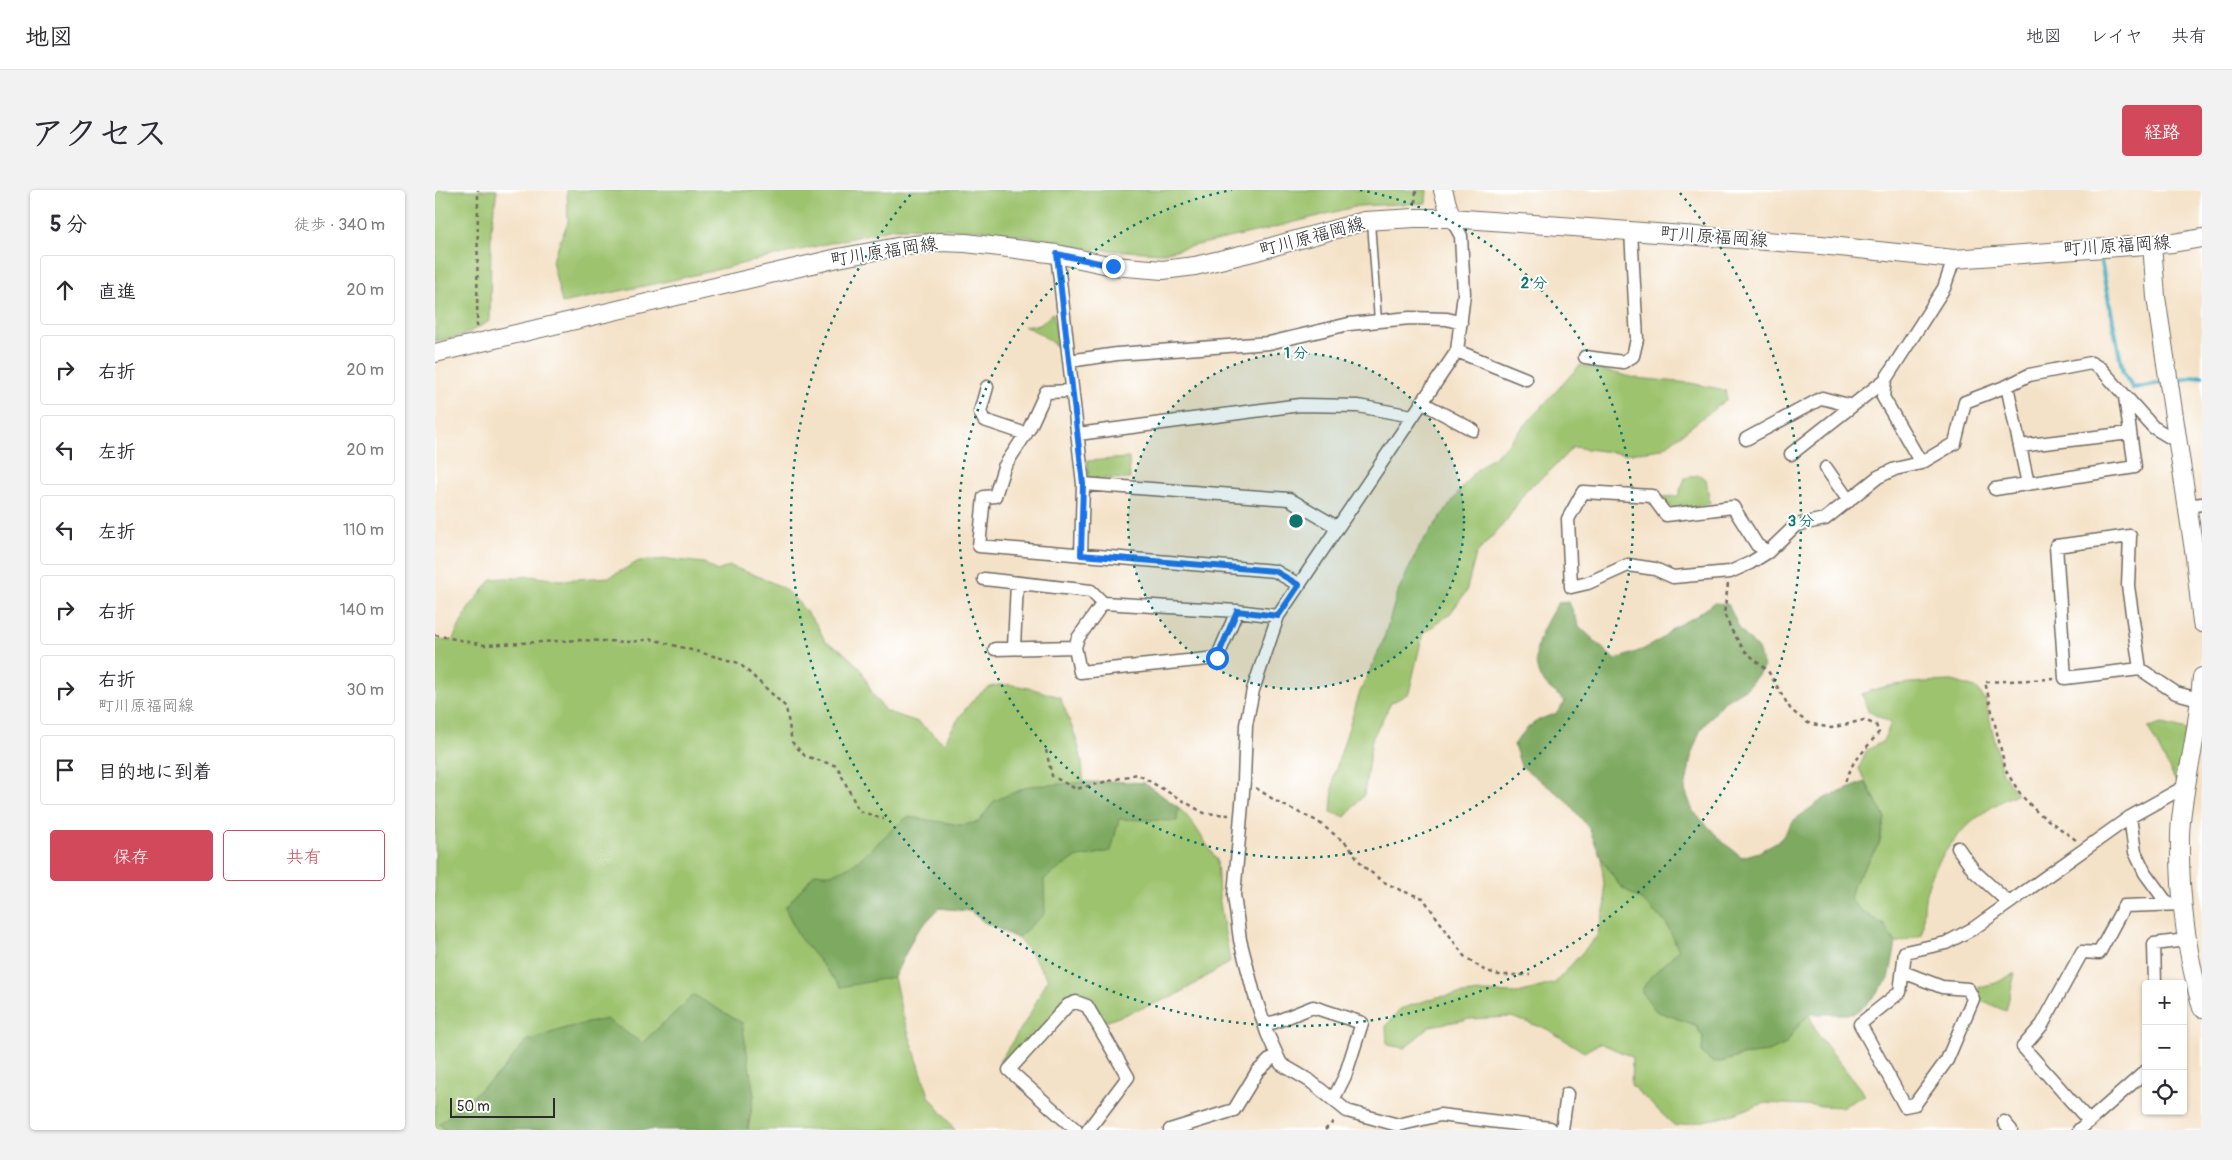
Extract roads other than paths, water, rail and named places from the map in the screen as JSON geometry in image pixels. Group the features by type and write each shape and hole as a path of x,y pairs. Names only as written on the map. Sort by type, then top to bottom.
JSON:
{"main road":[{"path":"1443,190 1451,218"},
{"name":"町川原福岡線","path":"435,352 476,344 732,282 897,246 940,242 967,243 1057,254 1113,266 1163,270 1195,266 1371,220 1413,218 1451,218 1821,244 1955,258 2152,244 2202,238"},
{"path":"2152,244 2156,297 2178,442 2195,505 2202,623"},
{"path":"2202,677 2196,761 2186,786 2175,903 2202,1008"}],"street":[{"path":"1451,218 1461,236 1464,294 1457,351 1278,616 1253,690 1246,725 1244,781 1234,895 1240,940 1253,990 1263,1024 1281,1064 1310,1081 1347,1111 1398,1125 1440,1116 1550,1128 1552,1130"},
{"path":"1585,357 1623,362 1633,356 1637,339 1631,231"},
{"path":"1057,254 1083,484 1081,555"},
{"path":"1791,454 1885,380 1944,288 1955,258"},
{"path":"1069,360 1117,354 1269,343 1349,324 1378,321 1410,318 1447,320 1461,323"},
{"path":"1457,351 1526,378"},
{"path":"1768,552 1757,545 1733,507 1666,515 1652,496 1583,492 1568,519 1571,586 1588,583 1628,565 1655,568 1673,577 1730,572 1768,552 1796,525 1825,519 1878,477 1895,468 1921,463 1955,443 1965,402 2007,386 2029,375 2091,363 2101,369 2153,427 2178,442"},
{"path":"1885,380 1883,397 1921,463"},
{"path":"2007,386 2027,484"},
{"path":"987,387 980,412 984,420 1026,434"},
{"path":"1072,391 1045,392 1026,434 1004,467 995,496 983,497 979,546 1275,571 1299,585"},
{"path":"1995,489 2135,468 2125,397"},
{"path":"1746,439 1822,398 1852,406"},
{"path":"1421,402 1473,430"},
{"path":"1078,434 1300,406 1358,406 1412,416"},
{"path":"2020,446 2130,433"},
{"path":"1826,468 1849,501"},
{"path":"1083,484 1289,499 1337,527"},
{"path":"2140,669 2128,586 2130,536 2056,546 2065,678 2140,669 2176,693 2199,699"},
{"path":"984,579 1091,591 1103,603 1237,611 1278,616"},
{"path":"1014,647 1017,583"},
{"path":"1103,603 1078,638 1075,648 1080,672 1217,658 1237,611"},
{"path":"995,648 1075,648"},
{"path":"1903,972 1942,987 1968,988 1973,999 1947,1060 1915,1104 1905,1106 1861,1024 1900,992 1905,952 1946,943 1974,928 2130,817 2186,786"},
{"path":"2130,817 2135,852 2145,873 2175,903"},
{"path":"1958,848 1975,871 2009,903"},
{"path":"2142,1075 2084,1126 2023,1048 2042,1025 2081,952 2099,953 2123,906 2175,903"},
{"path":"2155,980 2154,944 2186,940"},
{"path":"1076,1130 1009,1070 1068,1005 1077,1002 1087,1006 1128,1077 1088,1130"},
{"path":"1263,1024 1275,1022 1313,1007 1362,1023 1345,1076 1333,1100"},
{"path":"1169,1130 1234,1110 1257,1072 1276,1054"},
{"path":"1562,1130 1567,1094"}],"lane":[{"path":"1371,220 1378,321"}],"waterway":[{"path":"2101,262 2123,372 2133,388 2165,382"},
{"path":"2173,381 2202,376"}]}
